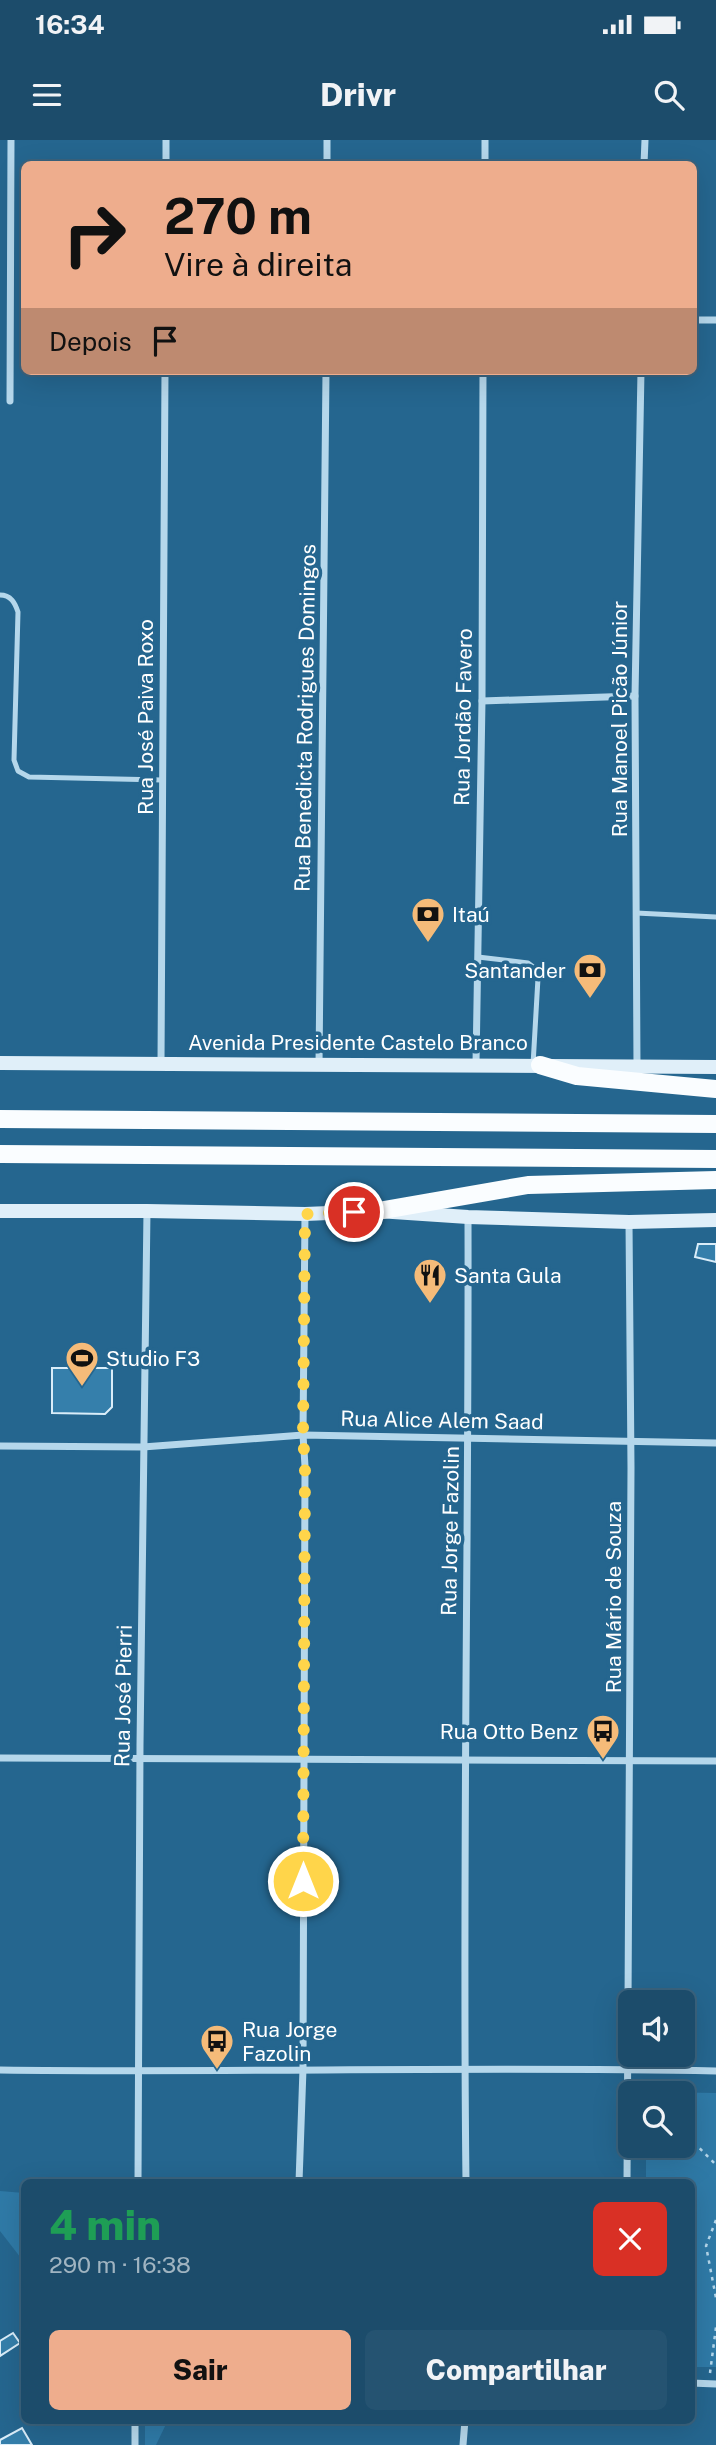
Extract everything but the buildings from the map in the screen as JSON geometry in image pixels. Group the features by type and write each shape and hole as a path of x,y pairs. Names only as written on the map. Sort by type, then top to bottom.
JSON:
{"main road":[{"name":"Avenida Presidente Castelo Branco","path":"0,1063 716,1067"},
{"path":"536,1065 577,1076 716,1089"},
{"path":"0,1119 716,1124"},
{"path":"0,1154 716,1159"},
{"path":"378,1211 528,1185 716,1180"},
{"path":"0,1211 146,1210 305,1214 378,1211 629,1222 716,1220"}],"street":[{"path":"10,401 11,140"},
{"path":"166,140 166,161"},
{"path":"327,140 327,161"},
{"path":"485,140 485,161"},
{"path":"644,161 645,140"},
{"path":"697,320 716,320"},
{"name":"Rua José Paiva Roxo","path":"161,1064 165,375"},
{"name":"Rua Benedicta Rodrigues Domingos","path":"320,1065 326,375"},
{"name":"Rua Jordão Favero","path":"476,1064 482,701 483,375"},
{"name":"Rua Manoel Picão Júnior","path":"637,1066 635,696 641,375"},
{"path":"482,701 635,696"},
{"name":"Rua José Pierri","path":"138,2179 146,1210"},
{"path":"299,2179 303,2069 305,1214"},
{"name":"Rua Jorge Fazolin","path":"466,2179 464,1760 468,1217"},
{"name":"Rua Mário de Souza","path":"627,2179 630,1761 629,1222"},
{"name":"Rua Alice Alem Saad","path":"0,1446 143,1447 303,1435 716,1443"},
{"path":"0,1758 716,1762"},
{"path":"0,2070 139,2072 465,2068 716,2071"},
{"path":"135,2424 135,2445"},
{"path":"463,2445 465,2424"}],"lane":[{"path":"0,595 6,595 14,602 18,612 14,760 19,771 29,776 162,780"},
{"path":"636,913 716,916"},
{"path":"478,957 528,963 536,969 536,1065"}],"path":[{"path":"695,2143 716,2165"},
{"path":"716,2220 706,2246 716,2298"},
{"path":"712,2384 716,2327"}],"shaded area":[{"path":"695,2093 716,2093 716,2367 695,2367 695,2179 646,2179 646,2158 695,2158"},
{"path":"0,2191 21,2193 21,2258 0,2231"},
{"path":"145,2424 166,2424 156,2445 145,2445"}],"place":[{"name":"Itaú","path":"428,944"},
{"name":"Santander","path":"590,1000"},
{"name":"Santa Gula","path":"430,1305"},
{"name":"Studio F3","path":"82,1388"},
{"name":"Rua Otto Benz","path":"603,1761"},
{"name":"Rua Jorge Fazolin","path":"217,2071"}],"route":[{"path":"303,1881 305,1214 354,1212"}]}
